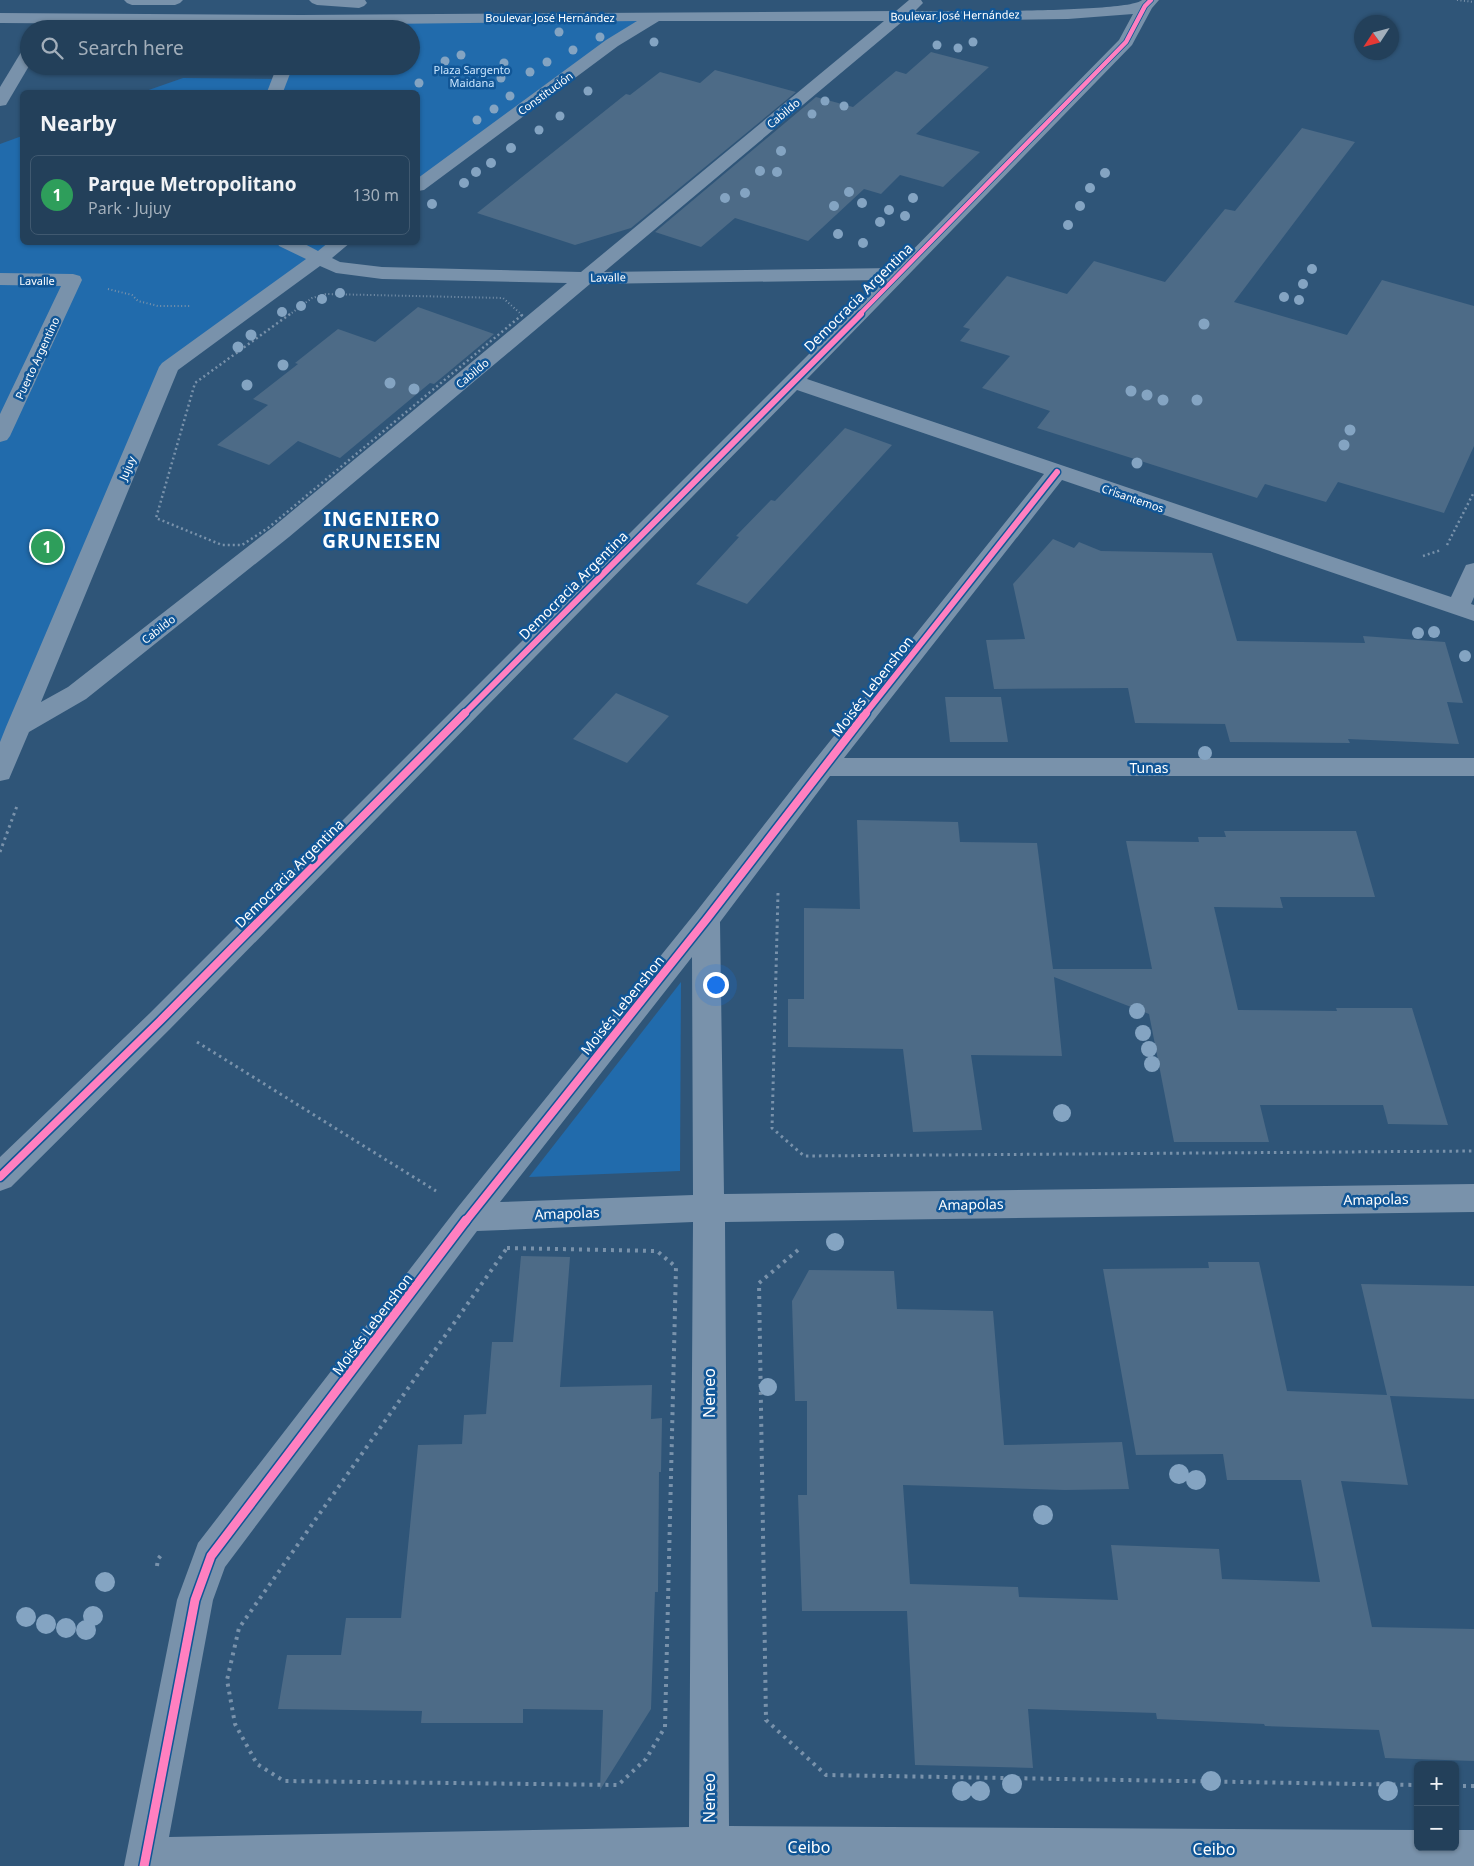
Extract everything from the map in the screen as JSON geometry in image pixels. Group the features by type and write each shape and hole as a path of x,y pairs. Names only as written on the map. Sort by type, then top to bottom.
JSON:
{"street":[{"path":"117,1 175,0"},
{"path":"301,20 306,0"},
{"path":"317,0 338,3 378,4"},
{"name":"Boulevar José Hernández","path":"398,4 568,2 675,4 1020,4 1053,0"},
{"path":"1077,0 1101,12 1124,31 1126,42"},
{"path":"48,20 58,1"},
{"path":"568,2 569,9 574,12 604,17"},
{"path":"454,18 484,13 515,3"},
{"name":"Cabildo","path":"18,727 85,687 281,532 915,3"},
{"name":"Boulevar José Hernández","path":"403,20 454,18 1068,14 1125,11 1148,3"},
{"name":"Democracia Argentina","path":"0,1177 160,1021 900,274 1126,42 1148,3"},
{"name":"Constitución","path":"420,185 612,43 675,4"},
{"name":"Boulevar José Hernández","path":"0,18 20,21"},
{"path":"0,101 20,67"},
{"path":"276,90 282,75"},
{"path":"291,245 318,260 338,245"},
{"name":"Lavalle","path":"318,260 343,268 382,273 586,278 900,274"},
{"name":"Jujuy","path":"0,772 169,367 254,304 318,260"},
{"name":"Lavalle","path":"0,279 73,280"},
{"name":"Puerto Argentino","path":"0,436 73,280"},
{"name":"Crisantemos","path":"792,381 1469,615"},
{"name":"Moisés Lebenshon","path":"144,1862 194,1600 211,1556 469,1217 706,920 823,768 1057,472"},
{"path":"1469,615 1474,570"},
{"name":"Tunas","path":"823,768 1474,767"},
{"name":"Neneo","path":"706,920 709,1208 710,1856"},
{"name":"Amapolas","path":"469,1217 709,1208 1474,1198"},
{"name":"Ceibo","path":"144,1862 710,1856 1380,1858 1474,1850"}],"path":[{"path":"1457,0 1474,2"},
{"path":"73,280 132,295 138,301 158,306 254,304"},
{"path":"326,294 503,298 522,315 268,528 242,545 222,545 156,518 195,383 312,298 326,294"},
{"path":"1418,557 1445,549 1474,492"},
{"path":"778,886 772,1128 804,1156 1474,1151"},
{"path":"160,1021 436,1190 469,1217"},
{"path":"430,1198 436,1190"},
{"path":"507,1248 656,1251 676,1266 665,1727 653,1752 618,1785 284,1781 257,1764 235,1724 227,1680 238,1628 507,1248"},
{"path":"800,1249 759,1283 766,1720 826,1775 1414,1785"},
{"path":"156,1568 158,1559 164,1551"},
{"path":"1459,1786 1474,1786"}],"green space":[{"name":"Plaza Sargento Maidana","path":"656,17 612,43 420,185 420,90 149,90 183,78 281,79 282,75 420,75 420,20 301,20"},
{"path":"20,137 20,245 339,245 169,367 0,772 0,144"},
{"path":"681,982 680,1171 529,1177"}],"building":[{"path":"931,52 989,67 916,134 980,152 943,187 900,175 881,194 864,189 808,241 735,218 701,247 655,232 816,97 853,107 896,71 906,74"},
{"path":"715,70 796,92 631,228 575,245 477,213 626,94 630,95 660,72 700,83"},
{"path":"1302,128 1355,142 1234,302 1347,335 1382,280 1474,306 1474,446 1444,513 1338,482 1326,502 1265,484 1257,498 1037,428 1050,411 982,388 1010,356 960,341 970,329 963,327 1007,276 1067,294 1094,261 1165,282 1225,209 1235,211"},
{"path":"418,307 494,334 434,384 430,383 340,458 298,441 269,465 217,445 268,405 253,399 298,364 295,363 338,329 375,342"},
{"path":"845,428 892,445 747,604 696,584 739,537 736,536 771,500 775,501"},
{"path":"1053,539 1074,548 1079,542 1101,551 1212,553 1237,641 1365,643 1363,636 1445,642 1463,703 1447,702 1459,744 1348,739 1350,743 1230,742 1225,724 1135,723 1128,688 994,689 986,640 1025,639 1013,584"},
{"path":"616,693 669,716 627,763 573,739"},
{"path":"945,697 1001,697 1008,742 950,742"},
{"path":"857,820 958,822 960,842 1037,843 1053,969 1152,969 1126,841 1199,842 1198,837 1226,837 1224,831 1356,831 1375,897 1280,897 1283,908 1214,907 1238,1010 1337,1011 1336,1008 1412,1008 1448,1125 1388,1124 1383,1105 1260,1105 1269,1142 1174,1142 1149,1014 1054,977 1062,1056 971,1055 982,1130 913,1132 903,1049 788,1047 788,999 804,999 804,908 860,909"},
{"path":"521,1256 570,1257 560,1387 652,1385 651,1419 662,1418 661,1472 659,1472 658,1592 655,1592 651,1709 600,1790 603,1710 523,1709 523,1723 421,1723 422,1711 278,1709 287,1655 341,1655 346,1618 401,1618 418,1445 462,1444 464,1415 486,1414 492,1342 513,1342"},
{"path":"1208,1262 1259,1262 1287,1391 1387,1395 1361,1284 1474,1286 1474,1399 1390,1396 1408,1485 1341,1481 1372,1627 1474,1629 1474,1761 1385,1758 1379,1730 1265,1726 1264,1724 1157,1719 1156,1713 1028,1709 1033,1768 915,1765 907,1611 802,1611 798,1495 807,1495 807,1401 795,1401 792,1301 809,1270 894,1271 897,1309 993,1311 1004,1445 1122,1442 1129,1489 1065,1490 903,1485 910,1584 1018,1587 1019,1597 1118,1600 1111,1545 1219,1549 1222,1579 1320,1582 1301,1480 1227,1480 1223,1454 1136,1455 1103,1269 1209,1268"}],"cycle path":[{"path":"0,1177 160,1021 900,274 1126,42 1145,6 1151,0"},
{"path":"144,1866 195,1600 211,1556 469,1217 706,920 823,767 1057,472"}],"place":[{"name":"Parque Metropolitano","path":"47,547"}],"district":[{"name":"INGENIERO GRUNEISEN","path":"382,530"}]}
